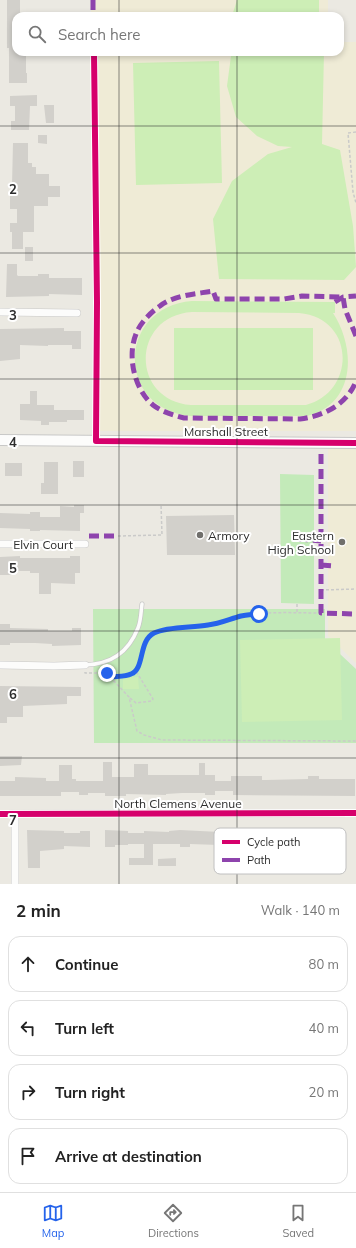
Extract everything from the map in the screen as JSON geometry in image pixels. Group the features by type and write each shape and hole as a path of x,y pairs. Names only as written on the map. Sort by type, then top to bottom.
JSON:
{"street":[{"path":"0,312 77,313"},
{"name":"Marshall Street","path":"0,440 356,443"},
{"name":"Elvin Court","path":"0,544 85,544"},
{"path":"0,665 85,665"},
{"name":"North Clemens Avenue","path":"0,814 356,813"},
{"path":"14,884 15,814"}],"lane":[{"path":"85,665 100,664 116,657 128,646 138,628 142,604"}],"path":[{"path":"356,132 348,133 353,192 356,203"},
{"path":"118,536 162,535 161,504"},
{"path":"321,590 356,589"},
{"path":"297,604 297,613"},
{"path":"110,677 132,674 136,671 148,637 154,633 210,625 242,616 259,614 321,613"},
{"path":"85,665 85,674 107,673 136,704 152,701 153,699 136,671"},
{"path":"129,697 137,731 144,735 162,740 356,741"}],"shaded area":[{"path":"91,0 328,0 328,12 91,12"},
{"path":"344,42 356,42 356,431 94,431 91,56 344,56"},
{"name":"Eastern High School","path":"328,449 356,449 356,663 328,636"}],"green space":[{"path":"237,0 319,0 319,12 233,12"},
{"path":"231,56 324,56 322,144 340,150 353,226 356,267 344,280 219,279 213,219 232,181 268,154 292,147 278,146 257,136 236,117 227,86"},
{"path":"219,61 222,183 136,185 133,63"},
{"path":"192,301 335,302 335,313 333,313 346,342 348,358 347,373 343,387 335,400 323,410 307,416 191,416 166,409 149,396 138,378 135,358 139,338 150,321 167,307","holes":["192,312 299,313 318,318 331,328 339,341 343,356 341,371 334,386 322,398 306,405 191,405 171,400 157,389 148,374 146,358 149,342 158,328 172,317"]},
{"path":"174,328 313,328 313,390 174,390"},
{"path":"280,474 314,475 314,604 281,603"},
{"path":"93,609 325,609 325,640 356,669 356,743 94,743"},
{"path":"340,638 342,720 242,722 240,640"},
{"path":"138,677 139,689 123,689 123,678"}],"building":[{"path":"7,0 20,0 20,12 12,12 12,56 26,56 27,83 9,83 9,48 7,48"},
{"path":"37,95 37,106 30,106 29,130 11,130 11,121 15,121 15,106 10,106 10,96"},
{"path":"44,105 54,105 54,123 46,123"},
{"path":"38,135 47,135 47,144 38,143"},
{"path":"13,143 28,143 28,163 32,163 32,167 36,167 36,174 49,174 49,186 60,186 60,197 48,197 48,206 34,206 34,232 23,232 23,249 12,249 12,232 10,232 10,223 17,223 17,209 10,209"},
{"path":"25,247 33,247 33,261 25,261"},
{"path":"7,264 17,264 18,276 38,276 38,274 49,274 49,278 82,278 82,295 49,294 49,296 6,297"},
{"path":"64,328 64,331 81,331 81,349 72,349 72,345 20,345 20,359 0,361 0,329"},
{"path":"30,391 37,391 37,405 54,405 54,410 84,410 84,420 49,422 49,425 41,425 41,421 20,420 20,404 30,404"},
{"path":"73,461 84,461 84,477 73,477"},
{"path":"44,462 58,462 58,494 41,494 41,483 44,483"},
{"path":"5,463 22,463 22,476 5,476"},
{"path":"74,505 84,505 84,513 80,513 80,531 30,531 30,529 0,528 0,513 30,514 30,512 40,512 40,517 60,517 60,506 74,507"},
{"name":"Armory","path":"234,515 235,555 167,555 166,516"},
{"path":"20,556 20,558 70,558 70,556 80,556 80,573 75,573 75,584 51,583 51,594 39,594 39,573 30,573 30,571 12,571 12,575 0,575 0,557"},
{"path":"0,624 10,624 10,628 48,629 48,631 72,631 72,628 81,628 81,645 52,646 52,644 10,643 10,645 0,645"},
{"path":"0,686 81,687 81,696 67,696 67,704 23,706 23,717 7,717 7,723 0,723"},
{"path":"0,756 22,756 21,765 0,766"},
{"path":"103,762 112,762 112,777 134,777 134,764 148,764 148,775 199,775 199,763 205,763 205,775 215,775 215,781 231,781 231,776 262,776 262,780 308,779 308,776 319,776 319,779 355,779 355,796 233,795 233,791 215,791 215,795 205,795 205,793 182,793 166,795 126,794 126,796 105,796 105,793 88,793 88,795 79,795 79,792 61,792 61,796 0,796 0,781 15,781 15,777 46,778 46,781 59,781 59,765 72,765 72,779 76,779 76,781 103,781"},
{"path":"27,830 64,831 64,833 80,833 80,831 90,831 90,847 64,846 64,849 40,851 40,868 28,868"},
{"path":"105,830 128,831 128,833 144,833 144,831 169,832 180,830 214,832 214,845 190,844 190,847 180,847 180,844 153,844 153,865 129,865 129,858 144,858 144,844 115,845 115,847 105,847"},
{"path":"176,858 176,866 158,866 158,859"}],"marked path":[{"path":"93,0 93,12"},
{"path":"356,336 345,309 343,297 302,296 284,299 216,299 213,291 178,297 157,308 140,326 133,343 132,352 134,372 146,398 160,410 184,418 300,419 317,415 333,408 347,397 356,381"},
{"path":"335,302 343,297 356,296"},
{"path":"321,454 321,613 356,614"},
{"path":"89,536 118,536"},
{"path":"298,539 321,541"},
{"path":"321,565 335,566"}],"cycle path":[{"path":"94,56 97,302 96,441 356,443"},
{"path":"0,814 356,813"}],"place":[{"name":"Armory","path":"200,535"},
{"name":"Eastern High School","path":"342,542"}],"route":[{"path":"107,673 110,677 132,674 136,671 148,637 154,633 166,630 210,625 242,616 259,614"}]}
